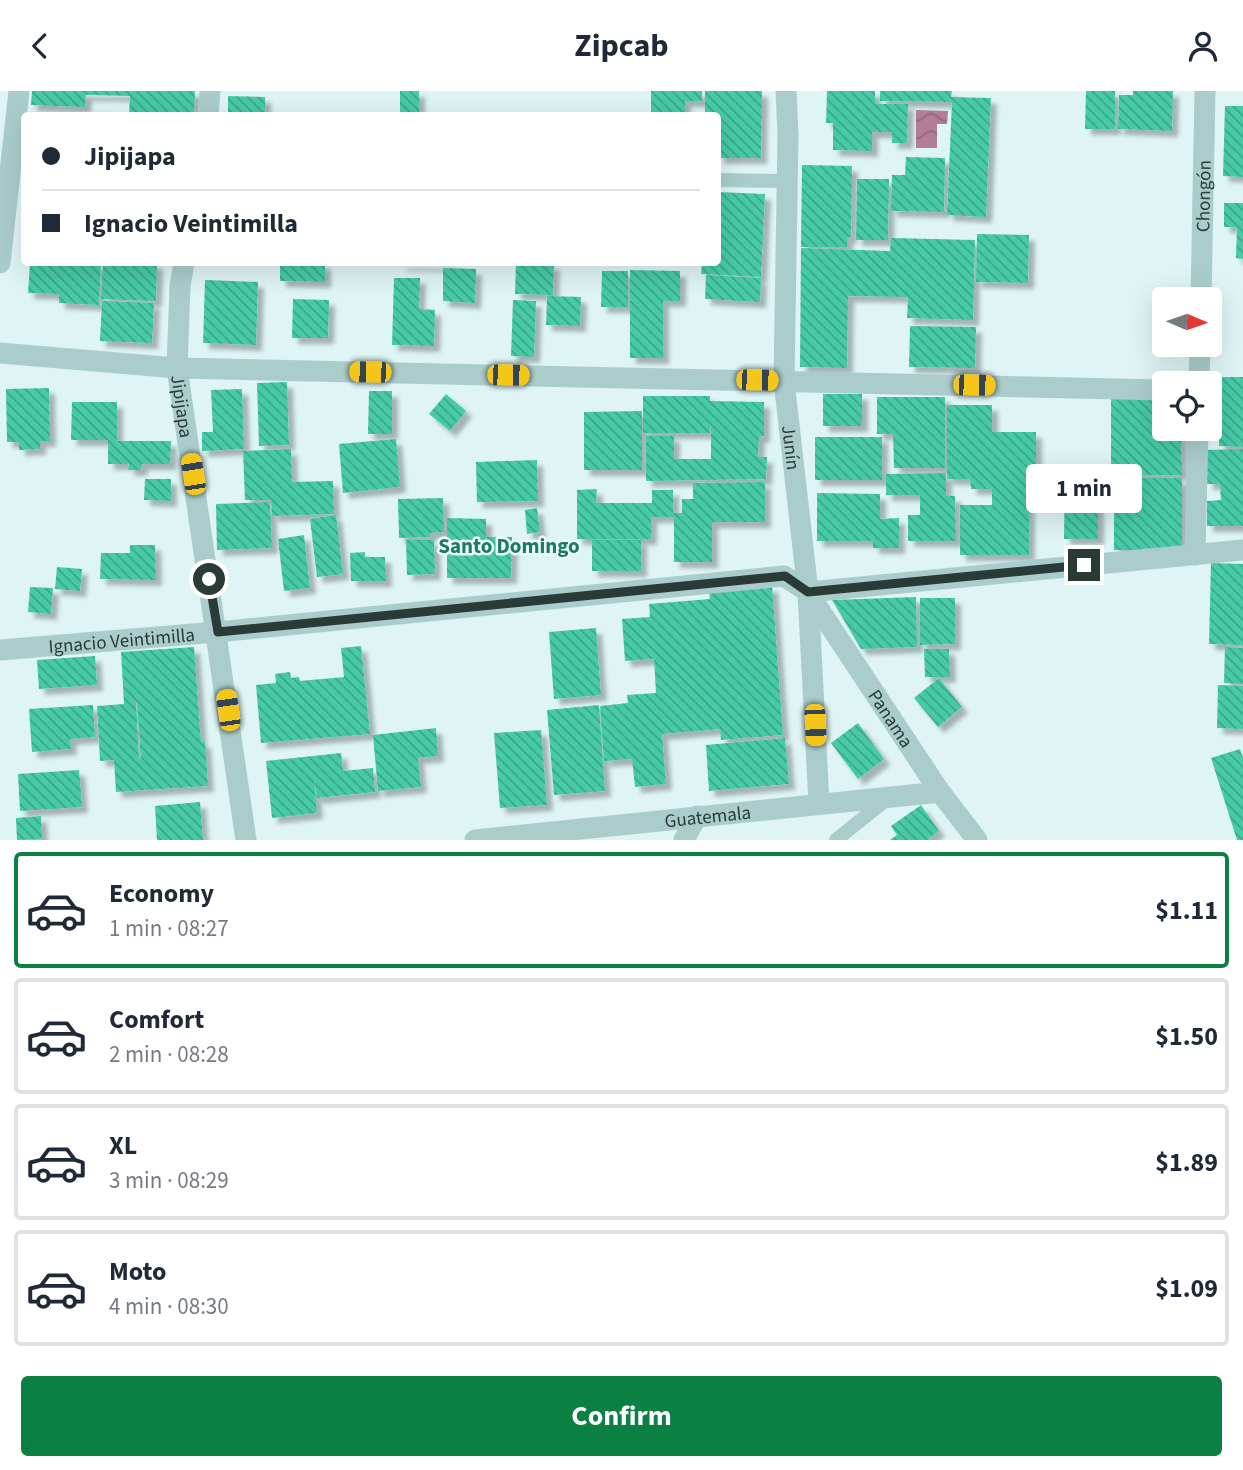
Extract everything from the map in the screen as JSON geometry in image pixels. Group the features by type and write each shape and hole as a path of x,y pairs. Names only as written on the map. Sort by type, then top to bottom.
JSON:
{"street":[{"path":"0,263 19,91"},
{"path":"208,112 210,91"},
{"name":"Junín","path":"786,91 784,381 808,592 819,804"},
{"name":"Chongón","path":"1200,287 1205,91"},
{"name":"Jipijapa","path":"183,266 180,286 177,368 218,632 246,840"},
{"path":"0,353 177,368 1152,390"},
{"path":"1195,555 1198,441"},
{"path":"808,592 1243,550"},
{"name":"Ignacio Veintimilla","path":"0,650 218,632 785,576 808,592"},
{"name":"Panama","path":"808,592 940,792 977,840"},
{"name":"Guatemala","path":"475,840 940,792"},
{"path":"684,840 697,816"}],"lane":[{"path":"721,180 786,181"},
{"path":"836,840 888,798"}],"water":[{"path":"916,110 948,111 947,124 937,124 937,148 916,148"}],"building":[{"path":"32,91 195,91 194,112 129,112 130,96 86,95 85,107 31,105"},
{"path":"400,91 419,91 419,112 400,112"},
{"path":"651,91 702,91 702,101 685,101 685,112 651,112"},
{"path":"705,91 762,91 761,158 721,158 721,112 705,112"},
{"path":"827,91 875,91 875,104 908,104 907,143 892,143 892,132 872,132 872,151 833,150 833,123 826,123"},
{"path":"880,91 952,91 951,97 991,98 986,217 947,215 952,102 880,101"},
{"path":"1086,91 1115,91 1115,129 1085,129"},
{"path":"1133,91 1173,91 1172,131 1118,129 1119,95 1133,95"},
{"path":"228,96 265,97 265,112 228,112"},
{"path":"1225,106 1243,106 1243,177 1223,176"},
{"path":"906,157 945,158 944,212 891,211 892,175 905,175"},
{"path":"802,165 852,166 851,237 847,238 847,247 801,247"},
{"path":"857,179 889,179 888,240 856,240"},
{"path":"721,192 765,194 761,277 701,274 702,266 721,266"},
{"path":"1224,203 1243,203 1243,259 1236,258 1237,227 1224,227"},
{"path":"977,234 1029,235 1028,283 976,282"},
{"path":"891,238 975,240 973,320 907,318 908,297 848,296 847,368 800,367 801,248 890,251"},
{"path":"30,266 101,266 99,305 59,303 59,294 28,293"},
{"path":"103,266 157,266 156,301 101,299"},
{"path":"280,266 325,266 325,282 280,281"},
{"path":"516,266 554,266 553,295 515,294"},
{"path":"443,268 476,269 475,303 443,301"},
{"path":"630,270 680,271 680,301 663,301 663,358 630,358"},
{"path":"602,271 628,271 628,307 601,307"},
{"path":"706,275 761,278 760,302 705,299"},
{"path":"394,278 420,278 419,309 435,310 434,346 392,345"},
{"path":"205,280 258,282 256,345 203,343"},
{"path":"547,296 581,297 580,326 546,325"},
{"path":"293,299 329,300 328,338 292,338"},
{"path":"513,300 536,301 534,357 511,356"},
{"path":"102,301 154,303 152,343 100,341"},
{"path":"910,326 976,327 975,368 909,367"},
{"path":"1222,377 1243,377 1243,447 1219,446 1219,441 1222,441"},
{"path":"287,382 289,445 259,446 257,383"},
{"path":"49,388 50,441 40,441 40,449 19,450 19,442 7,442 6,389"},
{"path":"242,389 244,449 202,451 202,432 213,432 211,390"},
{"path":"369,391 392,391 392,434 368,434"},
{"path":"446,394 466,411 450,431 429,414"},
{"path":"823,394 862,394 862,426 823,426"},
{"path":"1152,395 1152,441 1181,441 1182,475 1111,475 1111,396"},
{"path":"643,396 710,396 710,401 764,402 764,436 759,437 758,457 767,457 766,479 646,481 646,436 674,436 674,459 711,459 711,425 710,433 643,433"},
{"path":"877,397 945,397 945,468 894,468 893,434 877,434"},
{"path":"72,402 117,402 117,441 171,441 170,464 142,464 141,470 128,470 129,464 108,464 108,440 71,440"},
{"path":"947,405 992,405 992,432 1036,432 1036,472 1060,472 1060,500 1029,501 1029,555 960,555 960,505 992,505 992,489 971,489 970,479 947,479"},
{"path":"642,411 642,470 584,470 584,412"},
{"path":"815,437 882,437 882,480 815,480"},
{"path":"396,439 400,487 343,493 339,444"},
{"path":"291,449 292,482 333,481 334,514 272,516 271,500 245,500 243,451"},
{"path":"1243,449 1243,526 1207,526 1207,501 1221,500 1220,484 1207,484 1206,450"},
{"path":"537,460 538,501 477,502 476,462"},
{"path":"946,473 946,496 955,496 956,541 908,541 908,515 920,515 920,495 886,495 886,474"},
{"path":"1065,473 1098,473 1098,539 1064,539"},
{"path":"1114,478 1182,478 1182,550 1114,550"},
{"path":"145,479 171,479 171,501 144,500"},
{"path":"765,482 765,522 712,522 712,562 674,562 674,517 651,517 651,539 577,539 577,490 597,489 596,503 652,503 652,490 673,490 673,513 682,513 682,499 693,499 693,483"},
{"path":"817,493 880,494 880,519 899,518 899,548 873,548 873,541 817,541"},
{"path":"443,498 444,532 430,533 430,537 399,538 398,499"},
{"path":"270,502 272,548 217,550 216,504"},
{"path":"537,508 540,532 527,534 525,510"},
{"path":"336,515 343,574 317,577 310,519"},
{"path":"447,518 486,519 486,537 512,537 511,578 447,578"},
{"path":"304,535 310,588 284,591 278,539"},
{"path":"406,540 434,540 435,574 407,575"},
{"path":"592,540 641,540 641,571 592,571"},
{"path":"130,545 155,545 156,580 100,579 101,553 130,553"},
{"path":"365,552 365,557 385,557 386,581 351,581 350,553"},
{"path":"1211,563 1243,564 1243,645 1209,644"},
{"path":"57,567 82,569 80,591 55,589"},
{"path":"772,586 783,735 721,740 720,729 662,734 666,784 635,787 632,759 604,761 600,706 628,703 627,695 656,693 654,659 625,661 622,619 650,617 649,604 710,599 709,591"},
{"path":"30,587 53,588 51,614 28,612"},
{"path":"916,597 917,647 861,649 832,600"},
{"path":"920,598 955,598 955,644 920,645"},
{"path":"596,628 601,695 554,699 549,632"},
{"path":"361,646 370,734 261,743 256,685 276,683 275,674 290,672 291,678 299,677 300,681 344,677 341,648"},
{"path":"194,647 201,742 205,742 208,786 116,792 114,760 100,761 97,706 124,704 121,652","holes":["137,702 141,759 139,759"]},
{"path":"1225,647 1243,648 1243,684 1224,683"},
{"path":"924,649 949,649 950,677 925,677"},
{"path":"95,656 97,685 39,689 37,660"},
{"path":"939,678 962,707 938,727 914,698"},
{"path":"1218,685 1243,686 1243,729 1217,728"},
{"path":"93,705 95,737 70,739 71,749 32,752 29,709"},
{"path":"599,705 605,791 554,795 547,710"},
{"path":"858,723 884,759 858,779 831,743"},
{"path":"436,728 438,756 418,758 421,787 378,791 373,735"},
{"path":"541,730 547,805 500,808 494,733"},
{"path":"785,738 789,784 709,791 706,745"},
{"path":"1240,749 1243,758 1243,840 1237,840 1211,758"},
{"path":"341,753 343,771 373,768 375,792 317,798 314,777 317,813 272,818 266,761"},
{"path":"79,770 82,807 20,811 18,774"},
{"path":"200,802 203,840 157,840 155,806"},
{"path":"921,805 939,831 927,840 890,840 897,835 891,826"},
{"path":"41,816 42,839 17,840 16,818"}],"district":[{"name":"Santo Domingo","path":"509,546"}],"route":[{"path":"209,579 218,632 785,576 808,592 1084,565"}]}
